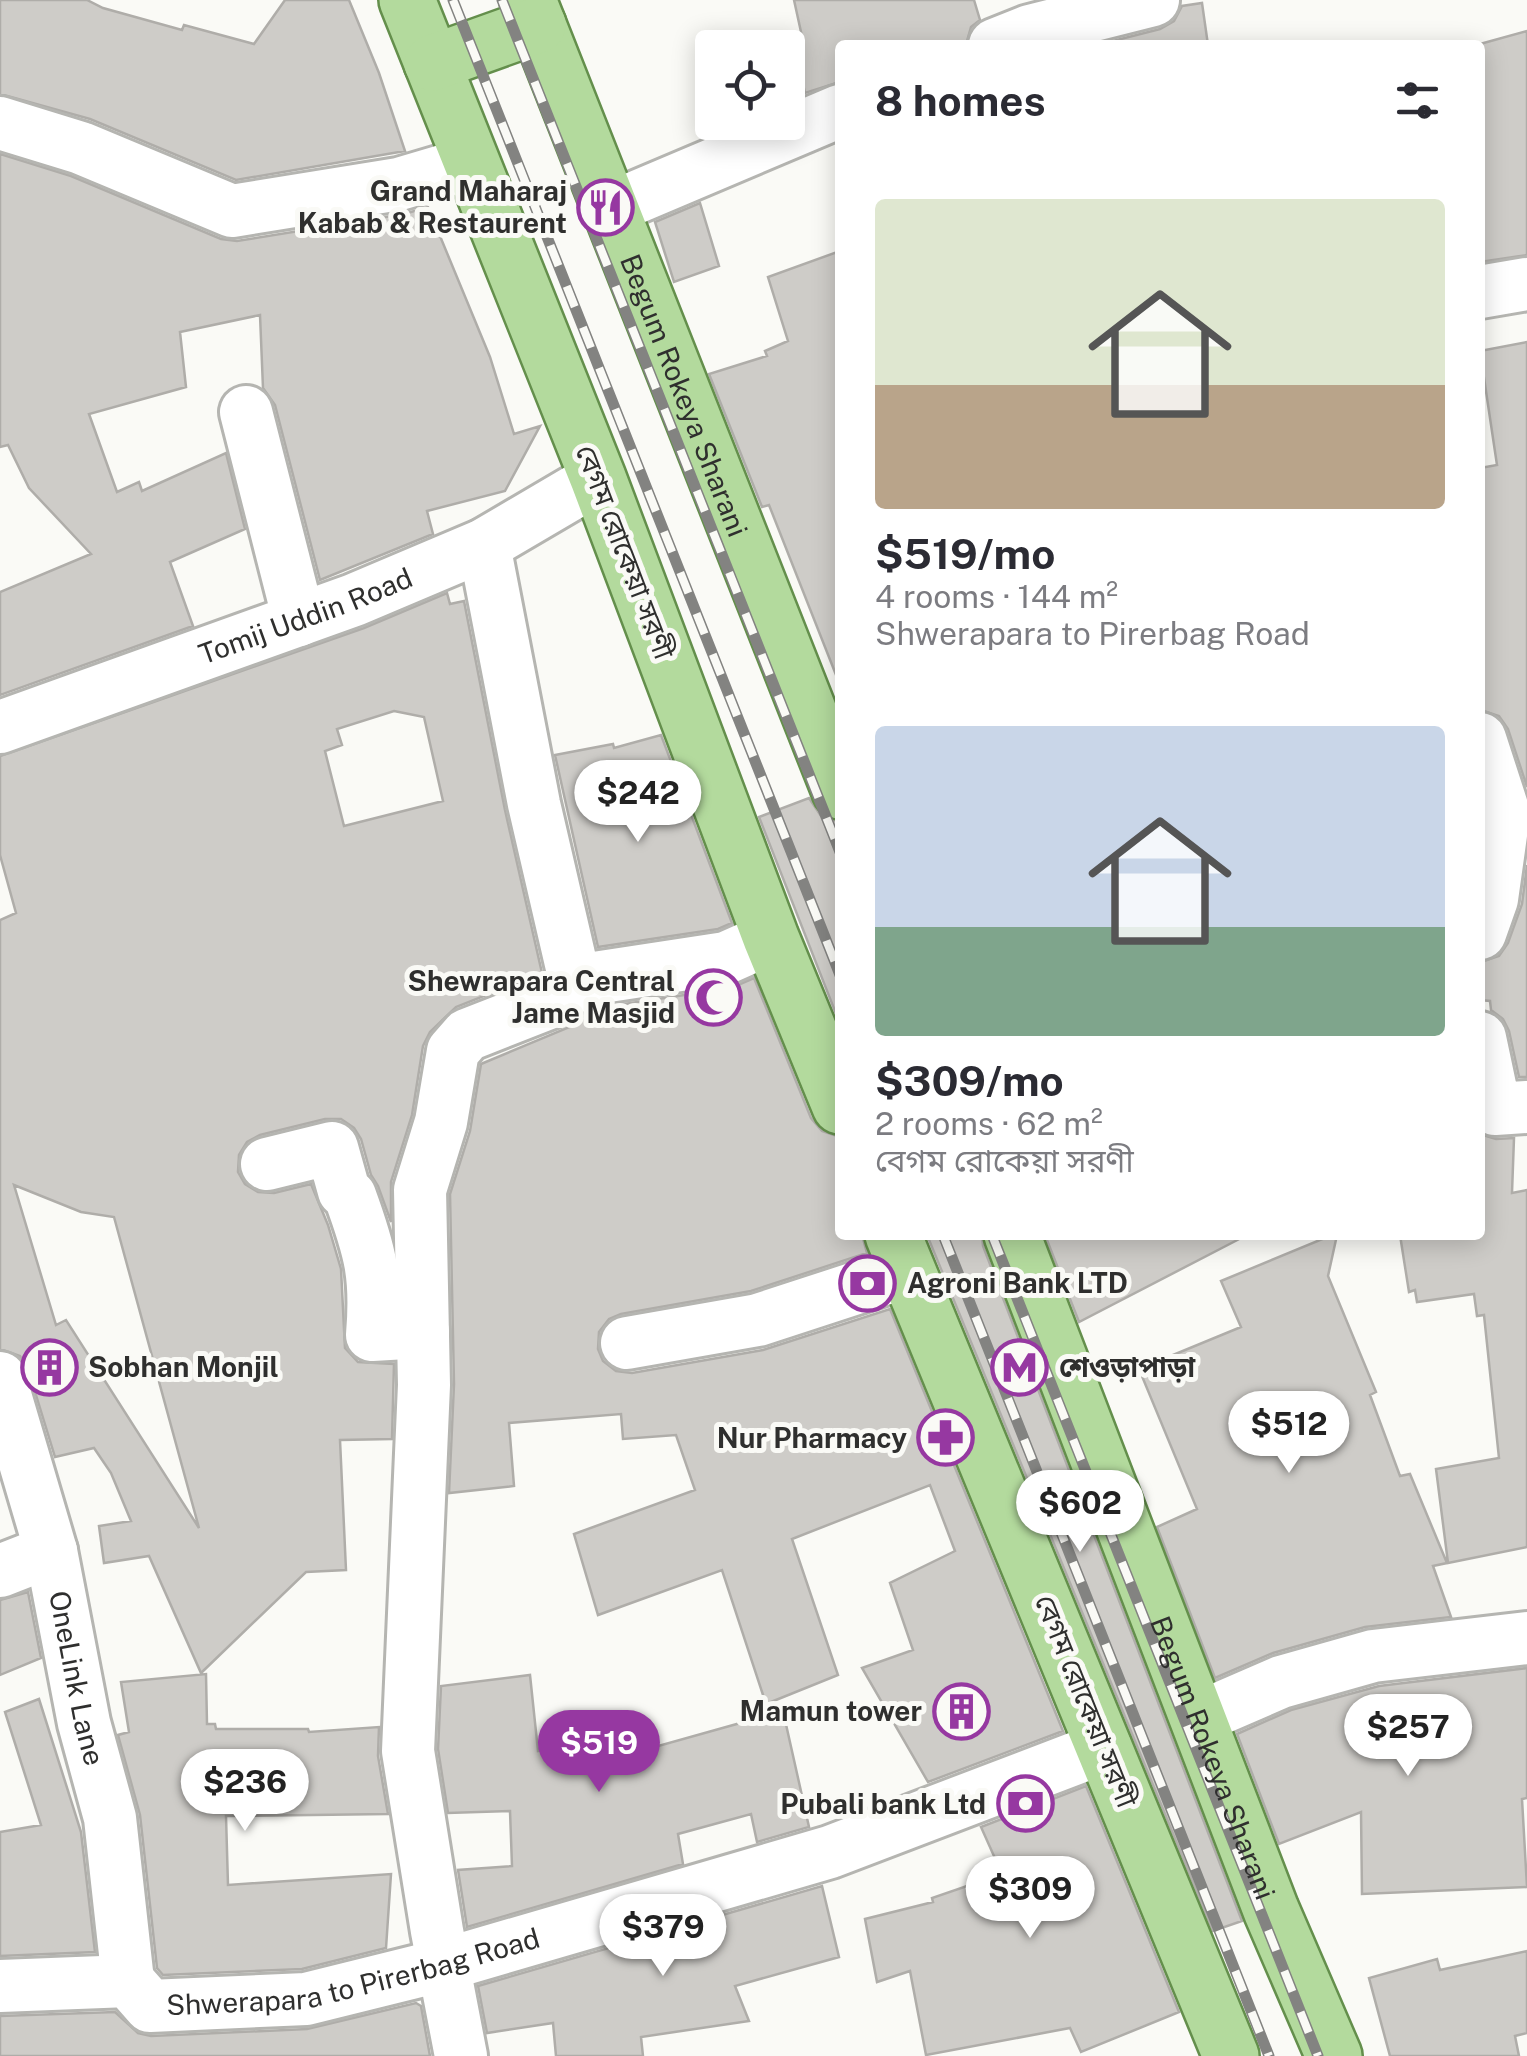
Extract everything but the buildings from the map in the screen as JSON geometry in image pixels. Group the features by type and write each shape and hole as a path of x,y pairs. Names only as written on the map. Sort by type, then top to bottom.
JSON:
{"main road":[{"name":"বেগম রোকেয়া সরণী","path":"406,0 598,478 771,938 835,1094"},
{"path":"432,64 533,13"},
{"name":"Begum Rokeya Sharani","path":"533,13 835,778"},
{"name":"Begum Rokeya Sharani","path":"1014,1240 1271,1910 1334,2056"},
{"name":"বেগম রোকেয়া সরণী","path":"901,1253 1231,2056"}],"street":[{"path":"1007,40 1030,30 1153,0"},
{"path":"611,208 835,113"},
{"path":"0,123 81,148 232,211 400,184 470,163"},
{"path":"1485,291 1527,284"},
{"path":"246,412 299,620"},
{"name":"Tomij Uddin Road","path":"0,727 299,620 484,546 598,478"},
{"path":"484,546 534,804 575,980"},
{"path":"1485,755 1504,813 1492,899 1485,919"},
{"path":"461,2056 442,1965 408,1751 424,1385 420,1190 441,1122 454,1051 467,1035 560,998 575,980 726,958 771,938"},
{"path":"1485,1060 1496,1109 1527,1107"},
{"path":"267,1164 332,1148 344,1191 350,1196 372,1258 372,1335 423,1332"},
{"path":"626,1343 758,1320 901,1253"},
{"name":"OneLink Lane","path":"0,1378 51,1551 84,1723 110,1818 128,1981"},
{"path":"0,1571 51,1551"},
{"path":"1198,1718 1281,1682 1374,1656 1527,1638"},
{"name":"Shwerapara to Pirerbag Road","path":"0,1986 128,1981 150,2006 306,1999 442,1965 830,1852 1105,1747"}],"railway":[{"path":"453,0 835,962"},
{"path":"502,0 835,839"},
{"path":"945,1240 1269,2056"},
{"path":"994,1240 1318,2056"}],"place":[{"name":"Grand Maharaj Kabab & Restaurent","path":"606,207"},
{"name":"Shewrapara Central Jame Masjid","path":"714,997"},
{"name":"Agroni Bank LTD","path":"868,1283"},
{"name":"Sobhan Monjil","path":"49,1367"},
{"name":"শেওড়াপাড়া","path":"1020,1367"},
{"name":"Nur Pharmacy","path":"946,1438"},
{"name":"Mamun tower","path":"961,1711"},
{"name":"Pubali bank Ltd","path":"1025,1804"}]}
